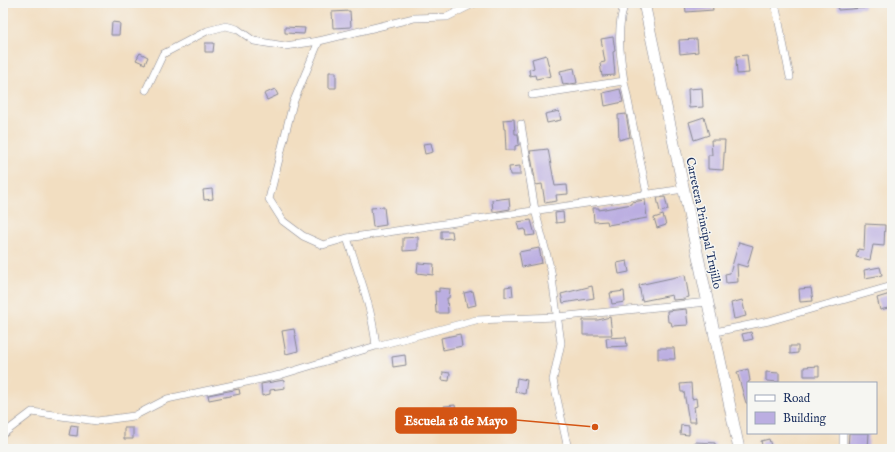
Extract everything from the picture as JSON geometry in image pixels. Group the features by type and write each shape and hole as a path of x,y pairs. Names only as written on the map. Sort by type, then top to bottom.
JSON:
{"main road":[{"name":"Carretera Principal Trujillo","path":"644,3 739,449"}],"street":[{"path":"146,90 163,54 207,31 226,26 236,29 254,41 285,46 319,41 414,18 447,17 475,3"},
{"path":"625,3 621,13 619,49 647,194"},
{"path":"775,3 790,77"},
{"path":"319,41 293,103 269,199 283,221 303,236 323,245 347,238 684,189"},
{"path":"532,95 624,81"},
{"path":"521,124 536,210 551,271 561,343 553,380 568,449"},
{"path":"347,238 366,293 373,321 376,346"},
{"path":"715,332 769,322 892,286"},
{"path":"3,434 32,412 97,421 134,416 167,399 280,375 376,346 476,320 557,317 708,302"},
{"path":"843,434 843,449"}],"building":[{"path":"685,3 712,3 713,10 686,12"},
{"path":"837,3 864,3 864,8 838,10"},
{"path":"350,11 351,27 333,28 332,12"},
{"path":"112,22 120,23 119,35 111,35"},
{"path":"285,27 305,28 304,34 285,33"},
{"path":"613,37 615,51 613,52 615,75 602,76 600,63 605,62 601,39"},
{"path":"697,39 698,52 680,54 679,40"},
{"path":"205,43 214,43 213,52 205,52"},
{"path":"140,53 148,57 145,64 136,60"},
{"path":"546,55 551,76 536,79 535,75 530,76 529,70 534,68 532,59"},
{"path":"747,55 749,73 737,74 736,56"},
{"path":"574,68 577,83 563,85 560,71"},
{"path":"329,72 336,72 336,88 329,88"},
{"path":"702,88 703,107 689,108 688,89"},
{"path":"275,89 278,95 267,100 264,94"},
{"path":"620,89 623,102 605,106 603,93"},
{"path":"559,111 561,120 547,123 545,114"},
{"path":"626,114 630,137 619,140 618,115"},
{"path":"704,117 709,135 694,140 689,122"},
{"path":"514,119 515,134 518,134 519,145 515,146 515,150 506,150 503,120"},
{"path":"711,140 725,140 723,170 708,169 708,155 712,155"},
{"path":"431,143 433,152 425,154 423,144"},
{"path":"548,149 555,186 567,185 568,194 556,195 557,201 545,203 542,184 536,185 530,151"},
{"path":"520,166 520,175 510,175 509,167"},
{"path":"212,189 213,199 204,200 203,190"},
{"path":"665,197 668,210 660,212 657,198"},
{"path":"509,198 510,209 493,212 492,200"},
{"path":"645,200 647,218 608,225 607,221 594,222 593,208 599,208 599,210"},
{"path":"384,207 386,225 373,227 371,208"},
{"path":"563,212 564,222 556,223 555,213"},
{"path":"663,215 666,225 657,228 654,218"},
{"path":"531,220 535,235 526,236 525,229 519,230 517,222"},
{"path":"865,224 885,225 884,246 873,245 870,260 856,257 858,249 864,250"},
{"path":"441,231 452,231 453,238 441,239"},
{"path":"418,237 418,250 403,251 403,238"},
{"path":"739,242 753,246 747,267 737,264 738,282 726,283 725,274 730,273"},
{"path":"539,248 542,263 522,267 519,252"},
{"path":"627,261 629,272 619,274 617,263"},
{"path":"418,263 434,264 433,275 417,273"},
{"path":"880,267 882,275 865,278 864,270"},
{"path":"685,275 689,297 685,298 686,299 673,300 672,295 642,301 639,285"},
{"path":"512,286 513,296 505,297 505,287"},
{"path":"592,286 594,298 563,303 561,294"},
{"path":"439,288 450,289 449,298 447,298 448,313 436,313 435,291 439,292"},
{"path":"811,288 813,301 800,302 799,289"},
{"path":"473,291 476,305 467,307 464,293"},
{"path":"624,291 625,302 612,304 610,293"},
{"path":"890,294 892,307 880,310 877,298"},
{"path":"742,300 746,316 734,319 731,303"},
{"path":"686,309 688,325 672,326 671,322 668,322 667,311"},
{"path":"610,317 612,335 583,335 583,320 598,320"},
{"path":"294,329 298,351 286,354 282,331"},
{"path":"751,332 753,339 744,341 742,334"},
{"path":"460,334 462,346 443,350 441,338"},
{"path":"626,337 627,346 607,347 606,338"},
{"path":"790,346 798,346 798,353 790,354"},
{"path":"658,348 674,348 675,359 658,359"},
{"path":"405,355 406,365 393,367 392,357"},
{"path":"819,366 819,376 804,376 804,367"},
{"path":"748,369 750,381 747,382 747,403 746,403 737,372"},
{"path":"443,372 450,373 449,381 442,380"},
{"path":"766,372 779,373 779,382 766,381"},
{"path":"517,378 527,380 525,394 515,392"},
{"path":"284,380 285,388 270,390 270,394 262,396 261,384"},
{"path":"691,383 692,399 696,398 697,406 694,407 696,422 689,422 684,392 681,392 680,384"},
{"path":"239,389 240,394 209,400 208,395"},
{"path":"455,405 457,417 446,419 444,406"},
{"path":"71,425 78,426 77,436 69,435"},
{"path":"681,425 689,426 689,435 680,434"},
{"path":"124,428 133,428 133,439 124,439"},
{"path":"849,434 869,434 868,449 848,449"},
{"path":"769,439 772,449 763,449 761,441"},
{"path":"694,442 715,443 715,449 694,449"}],"place":[{"name":"Escuela 18 de Mayo","path":"595,427"}]}
